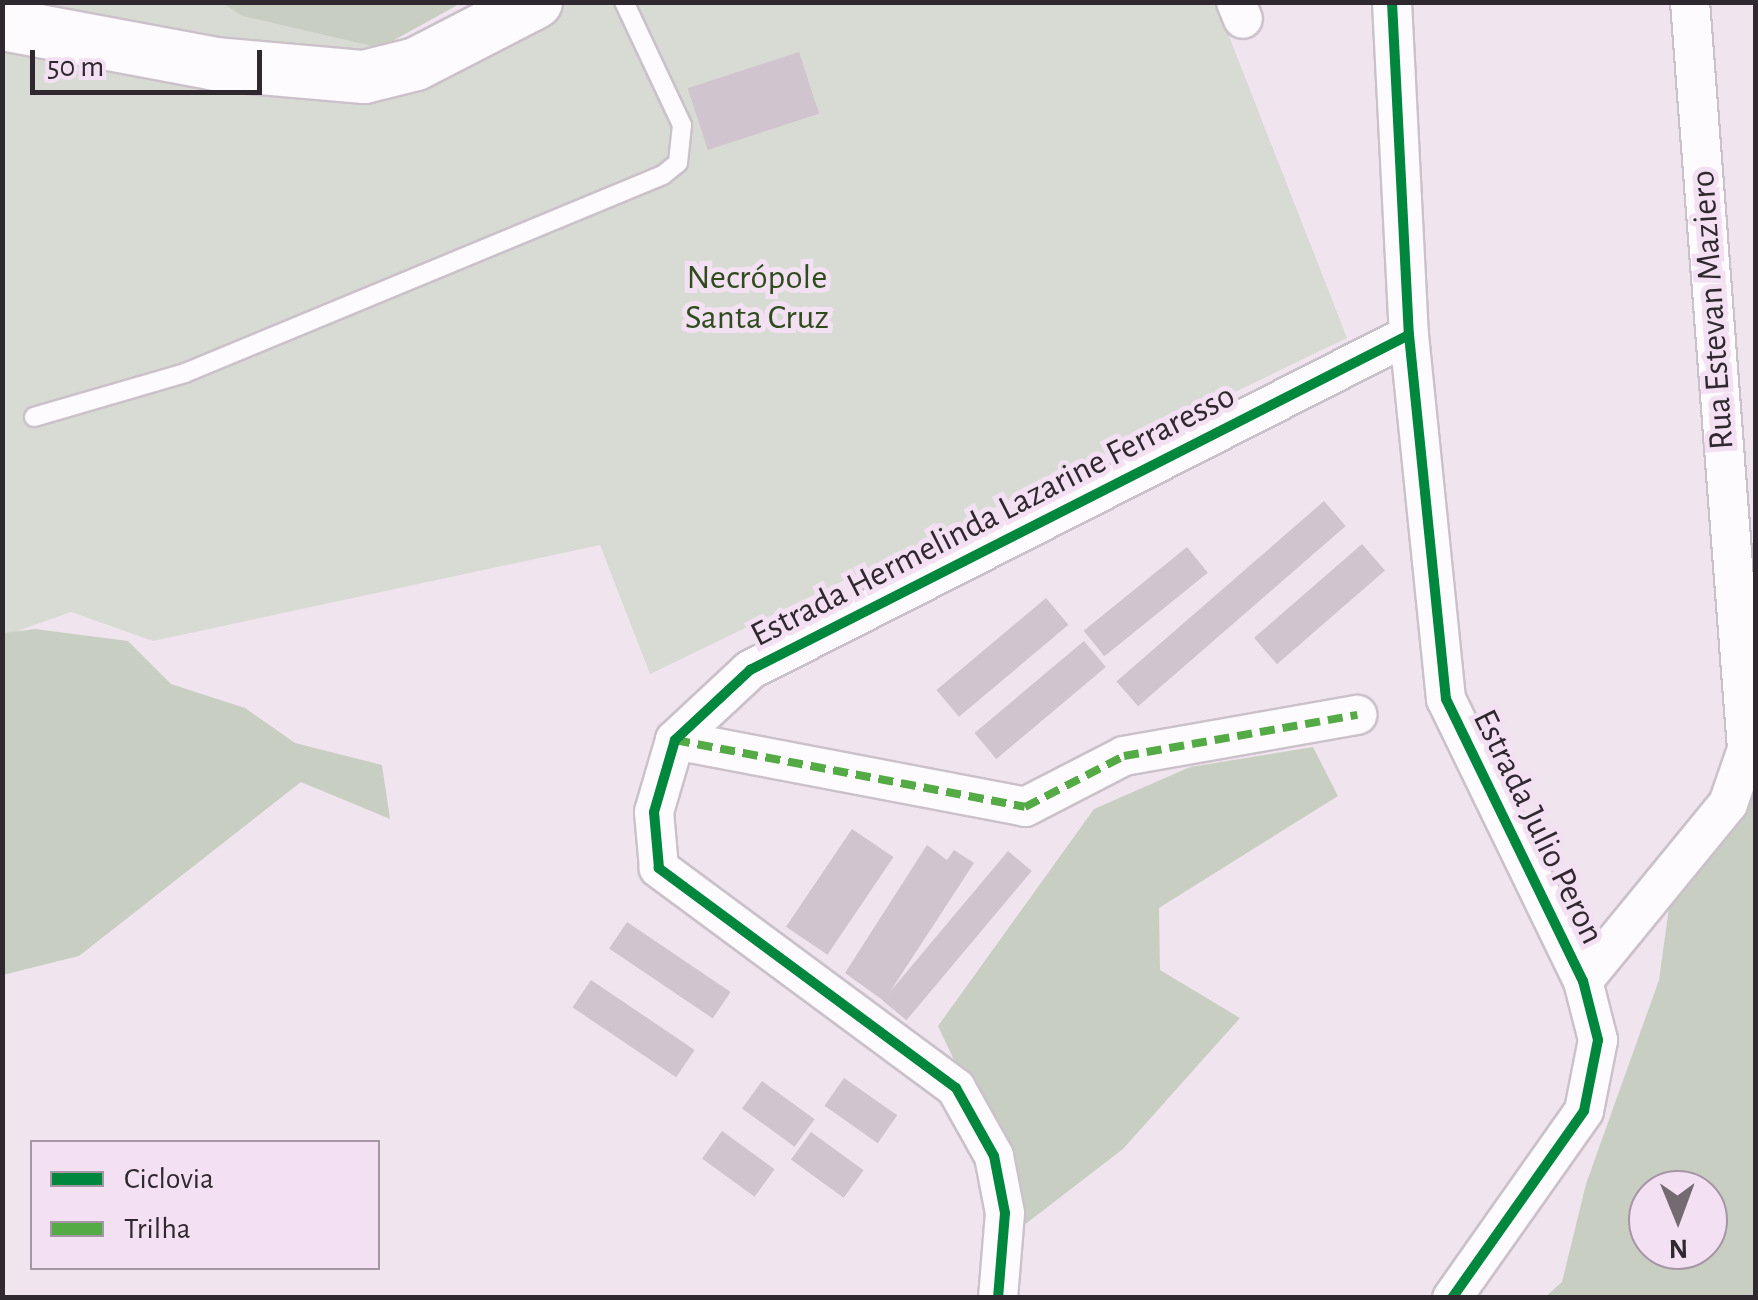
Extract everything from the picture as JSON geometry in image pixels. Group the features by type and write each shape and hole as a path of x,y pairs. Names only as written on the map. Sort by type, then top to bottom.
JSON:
{"street":[{"path":"2,24 215,64 364,77 416,64 536,2"},
{"name":"Estrada Julio Peron","path":"1392,2 1409,335 1446,699 1583,981 1598,1040 1584,1111 1452,1298"},
{"name":"Rua Estevan Maziero","path":"1583,981 1728,804 1747,749 1690,2"},
{"name":"Estrada Hermelinda Lazarine Ferraresso","path":"675,740 750,670 1409,335"},
{"path":"998,1298 1004,1213 994,1156 956,1088 659,868 654,812 675,740 1025,807 1124,756 1357,715"}],"lane":[{"path":"34,417 185,373 663,176 678,163 682,125 624,2"}],"green space":[{"path":"12,3 222,3 242,16 380,48 246,60"},
{"name":"Necrópole Santa Cruz","path":"568,3 1216,3 1347,338 650,674 600,545 153,641 71,612 3,636 2,36 343,103"}],"shaded area":[{"path":"222,3 461,3 380,48 242,16"},
{"path":"35,629 128,641 171,684 245,708 295,743 382,765 390,819 301,782 79,956 3,975 3,633"},
{"path":"1313,747 1338,796 1159,908 1160,970 1240,1018 1123,1149 1019,1229 1019,1198 938,1026 1094,809 1190,767"},
{"path":"1755,769 1755,1297 1544,1298 1562,1282 1586,1184 1659,980 1671,893"}],"building":[{"path":"799,52 819,114 708,150 688,88"},
{"path":"1324,501 1346,526 1138,706 1116,681"},
{"path":"1362,544 1385,570 1277,664 1254,638"},
{"path":"1187,547 1208,573 1104,656 1084,631"},
{"path":"1046,598 1068,625 959,717 936,690"},
{"path":"1084,641 1106,667 996,759 974,733"},
{"path":"852,829 893,857 827,955 786,927"},
{"path":"927,845 947,860 954,850 974,863 884,1001 845,973"},
{"path":"1008,851 1032,871 906,1020 883,1000"},
{"path":"627,922 731,992 713,1018 609,949"},
{"path":"591,980 695,1050 676,1077 573,1007"},
{"path":"844,1078 897,1115 878,1143 824,1106"},
{"path":"762,1081 815,1119 795,1147 742,1109"},
{"path":"722,1131 775,1169 755,1197 702,1159"},
{"path":"811,1132 864,1170 844,1198 791,1160"}],"marked path":[{"path":"675,740 1025,807 1124,756 1357,715"}],"cycle path":[{"path":"1392,2 1409,335 1446,699 1583,981 1598,1040 1584,1111 1452,1298"},
{"path":"998,1298 1005,1213 994,1156 956,1088 659,868 654,812 675,740 750,670 1409,335"}]}
